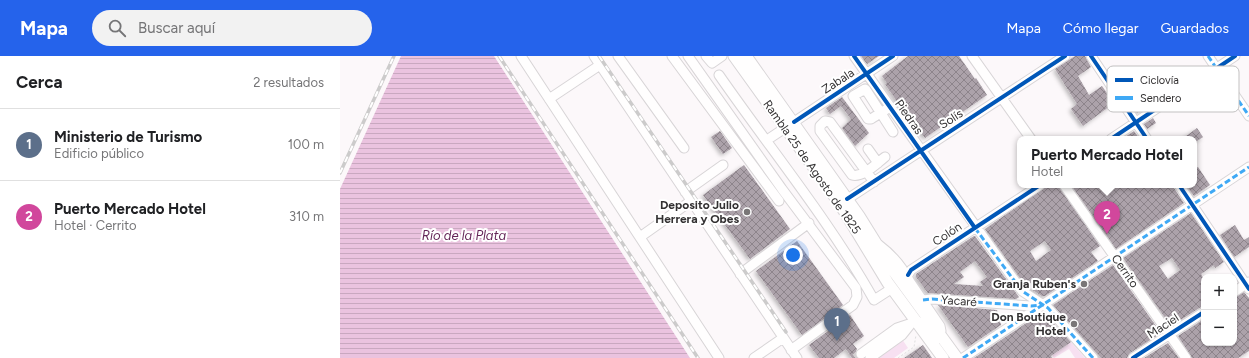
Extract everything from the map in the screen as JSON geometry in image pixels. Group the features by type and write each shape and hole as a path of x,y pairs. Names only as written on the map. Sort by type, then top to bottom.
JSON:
{"main road":[{"name":"Rambla 25 de Agosto de 1825","path":"734,56 790,125"},
{"name":"Rambla 25 de Agosto de 1825","path":"746,56 790,125 844,202 920,302 943,340 957,358"},
{"name":"Rambla 25 de Agosto de 1825","path":"844,202 891,289 912,322 943,358"}],"street":[{"path":"521,56 719,358"},
{"path":"594,56 797,358"},
{"path":"618,56 684,148"},
{"path":"672,56 779,201"},
{"path":"688,56 782,189 853,284 857,292 855,301 850,308 791,350"},
{"path":"706,56 712,63 718,57"},
{"name":"Piedras","path":"854,56 975,228 1022,291 1043,304 1094,358"},
{"name":"Zabala","path":"767,140 893,56"},
{"path":"972,56 1029,136"},
{"name":"Solís","path":"844,202 1065,56"},
{"path":"1091,56 1107,79"},
{"path":"1208,56 1215,66"},
{"path":"1219,66 1235,56"},
{"path":"549,99 600,65"},
{"path":"719,75 838,239 874,300 891,289"},
{"path":"1239,101 1249,116"},
{"path":"890,107 881,113 893,132"},
{"path":"1129,112 1145,136"},
{"path":"1115,136 1151,112"},
{"path":"868,149 882,160 866,171 856,176 852,175 820,131 820,126 825,121 830,122 866,171 874,182"},
{"path":"685,192 723,165"},
{"path":"963,358 1249,167"},
{"name":"Colón","path":"908,275 911,270 1035,188"},
{"name":"Cerrito","path":"1066,188 1186,358"},
{"path":"1181,188 1248,285 1237,290"},
{"path":"640,237 691,201"},
{"path":"740,274 808,223"},
{"name":"Rambla 25 de Agosto de 1825","path":"875,242 889,253 908,275 920,302"},
{"path":"1014,304 1020,304 1024,300 1022,291"},
{"name":"Yacaré","path":"920,302 932,299 1014,304 1043,304"},
{"path":"870,358 902,335 912,322 920,302"},
{"name":"Maciel","path":"1133,358 1201,314"},
{"path":"860,354 897,328 912,322"},
{"name":"Rambla 25 de Agosto de 1825","path":"912,322 925,324 952,358"},
{"path":"754,358 783,338"}],"path":[{"path":"898,358 914,347 916,335"}],"shaded area":[{"path":"902,339 908,348 894,358 875,358"},
{"path":"1071,342 1085,358 1075,358 1069,349 1054,358 1052,355"}],"water":[{"name":"Río de la Plata","path":"401,56 494,56 690,358 340,358 340,189"}],"building":[{"path":"861,56 879,56 867,64"},
{"path":"908,56 959,56 987,95 925,138 920,131 918,132 885,84 887,83 882,76"},
{"path":"1075,56 1085,56 1091,67 1078,76 1089,95 1102,86 1107,93 1107,108 1083,126 1071,109 1077,104 1055,69"},
{"path":"842,97 869,133 855,146 842,128 851,119 841,106 830,114 826,108"},
{"path":"1153,118 1156,123 1147,129 1144,124"},
{"path":"1197,128 1203,137 1197,141 1197,136 1186,136"},
{"path":"720,131 732,148 723,154 711,137"},
{"path":"1134,131 1138,136 1126,136"},
{"name":"Deposito Julio Herrera y Obes","path":"744,165 790,229 750,259 703,195"},
{"path":"1197,168 1210,185 1194,196 1188,188 1197,188"},
{"path":"1044,188 1060,188 1100,246 1091,252 1098,261 1045,296 1042,296 1025,285 985,229","holes":["1045,241 1051,250 1036,261 1030,251"]},
{"path":"1073,188 1174,188 1184,203 1116,249"},
{"path":"1191,213 1224,262 1215,268 1214,265 1201,274 1201,307 1171,326 1123,258","holes":["1172,258 1180,270 1168,279 1159,266"]},
{"path":"1235,225 1244,240 1249,237 1249,247 1234,257 1220,235"},
{"path":"975,236 1019,297 1016,299 928,293 916,277 916,274","holes":["975,261 987,277 980,282 983,286 954,284 964,277 960,272"]},
{"path":"797,241 843,305 802,335 756,271"},
{"path":"1113,265 1161,333 1130,353 1127,358 1101,358 1053,305"},
{"path":"1244,292 1249,298 1249,351 1238,358 1192,358 1178,336 1201,321 1201,346 1237,346 1237,296"},
{"path":"938,305 997,310 1001,325 968,347"},
{"path":"1043,312 1071,342 1051,356 1052,358 974,358"},
{"path":"850,315 864,336 853,344 857,349 855,354 857,358 852,358 846,349 834,358 819,358 809,345"},
{"path":"1168,343 1179,358 1144,358"},
{"path":"923,345 932,358 904,358"}],"tunnel":[{"path":"855,358 861,354"}],"railway":[{"path":"340,173 394,56"},
{"path":"499,56 698,358"},
{"path":"599,56 786,332"}],"marked path":[{"path":"1208,56 1215,66"},
{"path":"1239,101 1249,116"},
{"path":"963,358 1249,167"},
{"path":"975,228 1022,291 1048,308 1093,358"},
{"path":"923,300 932,299 1031,306 1041,305"}],"cycle path":[{"path":"854,56 975,228"},
{"path":"794,122 893,56"},
{"path":"847,199 1065,56"},
{"path":"1091,56 1107,80"},
{"path":"1220,66 1235,56"},
{"path":"1129,112 1145,136"},
{"path":"1115,136 1151,112"},
{"path":"908,275 911,270 1035,188"},
{"path":"1181,188 1249,289"},
{"path":"1133,358 1201,314"}],"place":[{"name":"Deposito Julio Herrera y Obes","path":"747,212"},
{"name":"Puerto Mercado Hotel","path":"1107,234"},
{"name":"Granja Ruben's","path":"1084,284"},
{"name":"Don Boutique Hotel","path":"1074,324"},
{"name":"Ministerio de Turismo","path":"837,341"}]}
